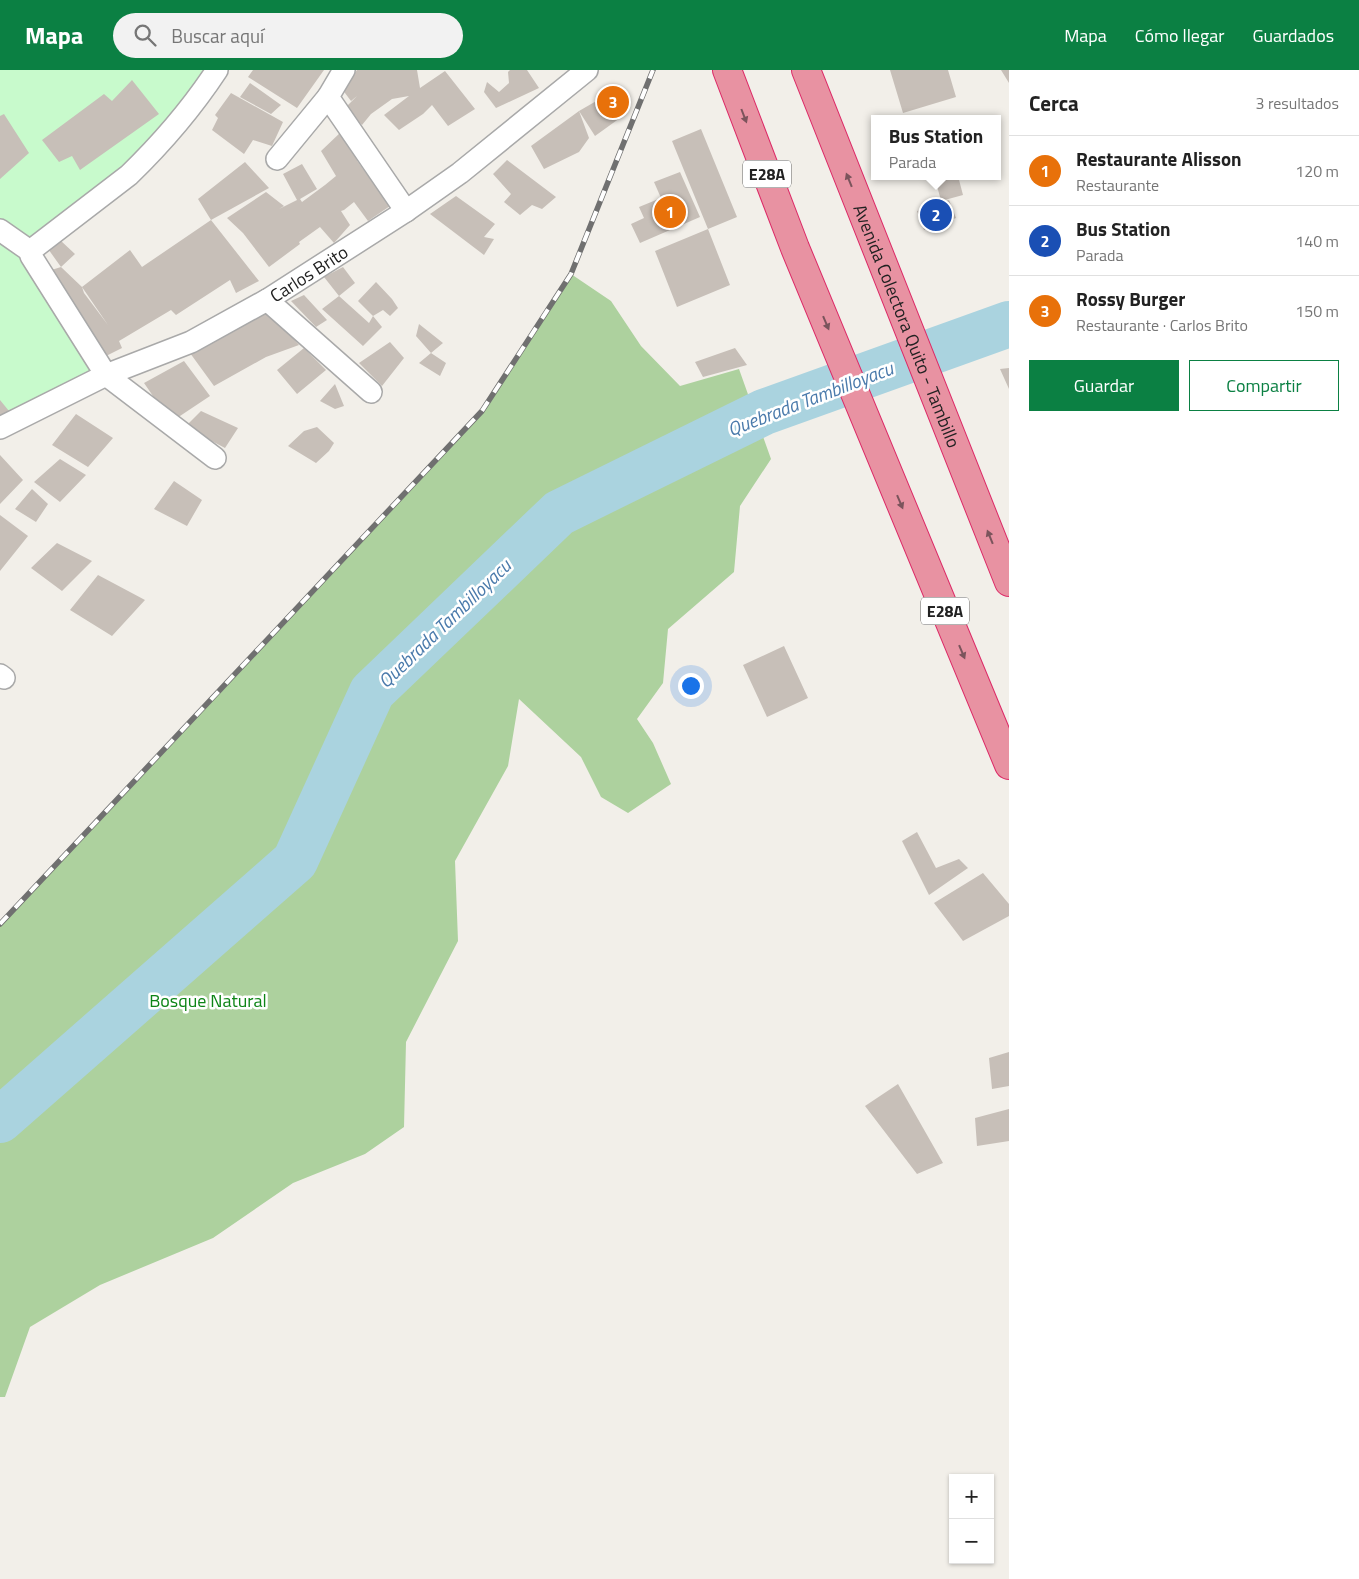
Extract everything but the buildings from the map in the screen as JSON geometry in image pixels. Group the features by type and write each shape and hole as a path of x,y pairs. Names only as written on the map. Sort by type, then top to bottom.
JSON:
{"highway":[{"name":"E28A","path":"727,70 807,278 1009,765"},
{"name":"Avenida Colectora Quito - Tambillo","path":"806,70 1009,582"}],"street":[{"path":"30,251 129,175 200,96 217,70"},
{"path":"277,159 328,97 344,70"},
{"name":"Carlos Brito","path":"0,428 106,375 191,342 267,300 406,211 460,172 588,70"},
{"path":"328,97 406,211"},
{"path":"0,230 30,251 31,256 106,375 216,458"},
{"path":"267,300 370,392"}],"green space":[{"path":"0,70 212,70 144,165 31,255 107,379 0,427"},
{"name":"Bosque Natural","path":"571,274 611,301 641,346 680,386 739,369 771,459 740,506 734,572 668,629 663,683 637,719 653,743 671,784 628,813 601,797 581,757 519,699 508,766 455,861 458,941 406,1042 404,1127 365,1154 293,1183 213,1238 100,1285 30,1327 5,1397 0,1397 0,924 482,411"}],"waterway":[{"name":"Quebrada Tambilloyacu","path":"0,1120 295,861 372,692 559,513 764,412 1009,324"}],"railway":[{"path":"0,924 482,411 571,274 653,70"}],"place":[{"name":"Rossy Burger","path":"613,102"},
{"name":"Restaurante Alisson","path":"670,212"},
{"name":"Bus Station","path":"936,215"}]}
